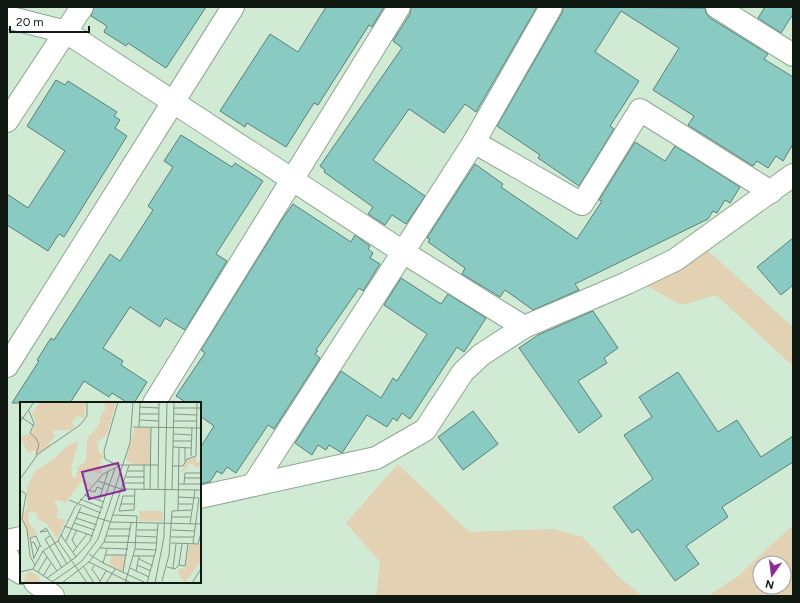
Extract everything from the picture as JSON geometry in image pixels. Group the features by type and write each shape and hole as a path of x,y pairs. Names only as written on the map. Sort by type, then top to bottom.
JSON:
{"street":[{"path":"7,121 82,7"},
{"path":"7,366 233,7"},
{"path":"155,402 291,179 399,7"},
{"path":"253,485 474,142 551,7"},
{"path":"717,7 793,55"},
{"path":"7,16 66,32 402,252 524,327"},
{"path":"474,142 582,204 640,110 771,192"},
{"path":"201,497 376,458 425,430 463,372 481,355 524,327 627,283 675,260 793,175"},
{"path":"7,541 20,538"},
{"path":"7,555 13,568 20,572"},
{"path":"36,583 52,596"}],"shaded area":[{"path":"707,250 793,327 793,366 716,295 681,305 647,286"},
{"path":"398,464 469,532 554,529 583,537 619,577 642,596 376,596 380,562 346,523"},
{"path":"793,525 793,596 708,596 738,576 752,563 752,595 792,595 792,555 761,555"}],"building":[{"path":"94,7 206,7 166,68 128,43 126,46 104,32 107,26 91,16"},
{"path":"326,7 384,7 372,27 369,25 318,105 314,103 286,147 247,123 245,127 220,111 270,34 298,52"},
{"path":"411,7 537,7 476,112 465,104 444,133 409,109 373,160 425,196 406,224 392,215 385,225 368,214 373,207 324,172 325,170 320,166 402,48 393,41 410,14"},
{"path":"563,7 705,8 706,13 710,18 768,54 764,59 793,77 793,144 783,161 776,156 768,168 757,161 753,166 688,125 694,116 653,90 679,48 621,11 595,52 639,81 610,126 614,129 579,186 538,158 540,155 497,126 562,13"},
{"path":"765,7 793,7 793,14 781,33 758,18"},
{"path":"56,80 65,85 68,81 117,112 114,116 120,120 115,128 127,136 64,237 59,234 48,251 7,225 7,194 28,208 65,151 27,126"},
{"path":"181,135 232,167 235,163 263,181 216,254 227,261 185,330 165,318 160,327 130,307 103,348 123,361 121,365 147,382 135,402 126,402 112,393 109,397 84,381 71,402 12,403 39,361 37,360 51,338 54,340 110,254 120,261 153,210 148,206 173,167 164,161"},
{"path":"635,142 665,161 675,146 740,187 730,203 725,200 717,213 713,211 708,219 575,284 579,290 533,310 505,290 500,297 462,274 465,268 428,242 430,239 427,238 475,164 503,184 501,187 577,239 602,201 599,200"},
{"path":"293,204 351,242 355,235 370,246 368,249 373,253 370,258 380,264 363,291 359,288 316,350 318,351 315,354 320,358 274,429 268,425 236,473 227,467 222,474 217,471 210,482 201,484 201,446 214,426 201,417 201,402 185,402 176,396 205,353 201,350"},
{"path":"793,238 793,285 781,295 757,267"},
{"path":"401,278 441,304 448,294 486,318 464,352 457,347 410,419 402,413 397,421 393,418 387,427 367,415 342,453 329,445 326,450 318,445 312,455 295,443 341,371 381,398 393,378 397,381 427,334 384,305"},
{"path":"593,311 618,348 604,358 607,363 578,381 602,416 579,433 519,348 538,335"},
{"path":"678,372 718,432 737,420 761,457 793,436 793,462 722,507 728,517 686,546 699,564 675,581 638,529 632,533 613,507 653,479 624,435 652,417 639,397"},
{"path":"473,411 498,444 463,470 438,437"}]}
